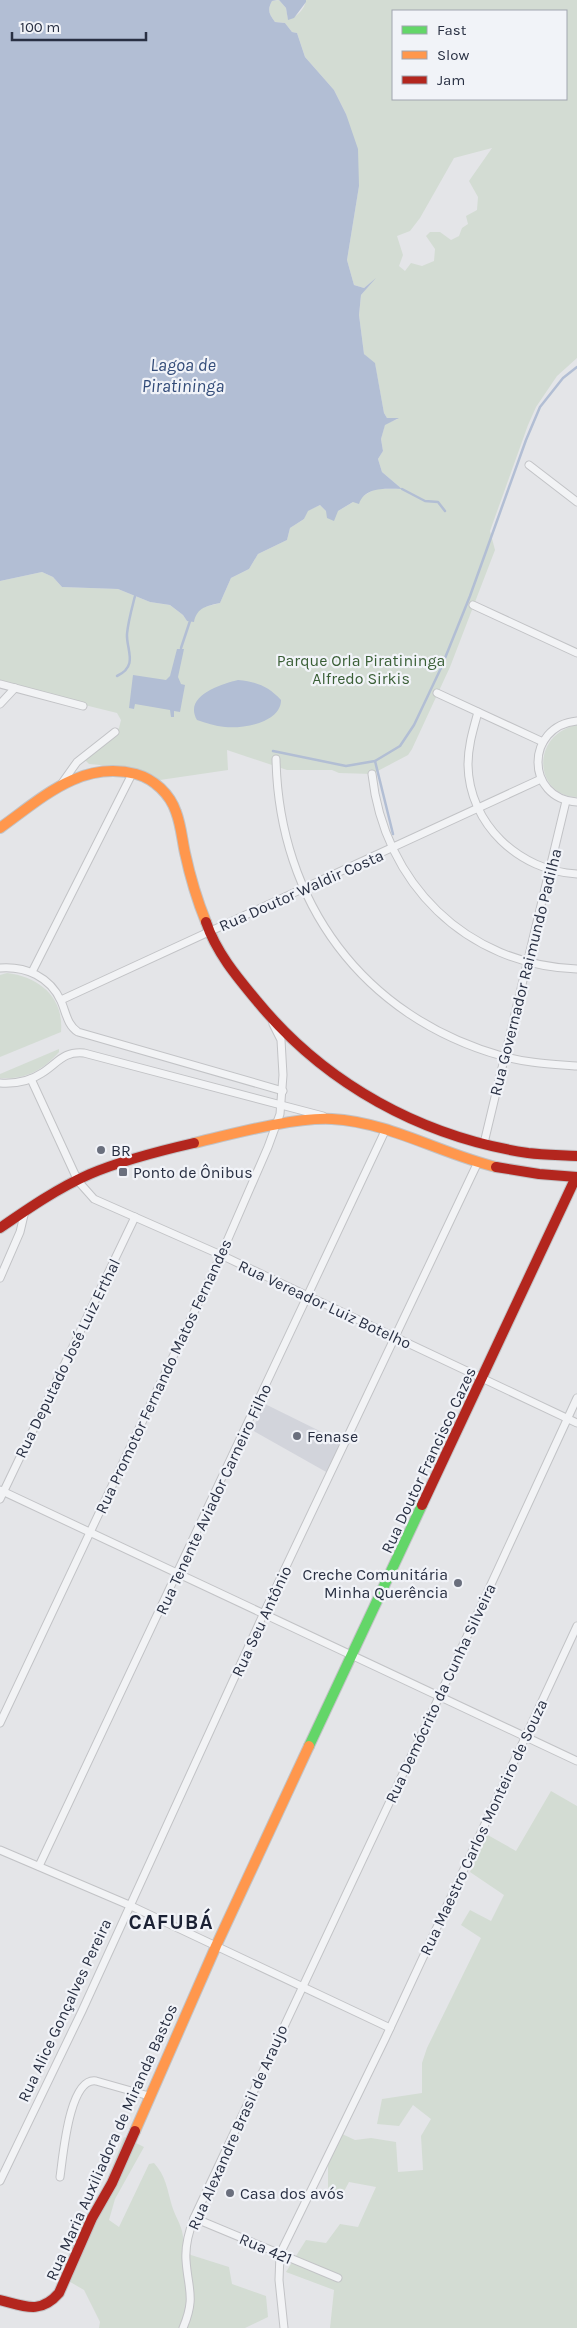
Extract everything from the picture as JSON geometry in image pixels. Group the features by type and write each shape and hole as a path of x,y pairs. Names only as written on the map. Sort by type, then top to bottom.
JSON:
{"main road":[{"path":"0,828 62,784 81,774 102,770 132,774 151,781 166,794 176,811 195,890 209,931 230,966 271,1021 320,1066 386,1109 428,1126 484,1143 528,1152 577,1156"},
{"path":"0,1228 25,1211 78,1181 155,1155 295,1122 335,1119 385,1131 478,1162 520,1172 576,1177"},
{"name":"Rua Doutor Francisco Cazes","path":"216,1946 576,1177"},
{"name":"Rua Maria Auxiliadora de Miranda Bastos","path":"1,2300 34,2309 43,2307 59,2294 92,2218 112,2183 216,1946"}],"street":[{"path":"529,465 577,502"},
{"path":"473,605 577,653"},
{"path":"0,684 83,706"},
{"path":"0,704 15,688"},
{"path":"437,694 543,742"},
{"path":"478,712 470,737 468,766 470,781 478,808 485,821 504,844 527,860 550,870 577,874"},
{"path":"577,720 554,728 543,742 538,758 541,779 551,792 566,801 577,802"},
{"path":"62,784 77,762 115,732"},
{"path":"276,759 280,813 286,843 303,889 324,928 342,953 385,997 437,1031 470,1046 542,1064 577,1066"},
{"path":"32,972 132,774"},
{"path":"372,774 377,807 392,849 419,892 453,925 492,949 526,962 577,969"},
{"name":"Rua Doutor Waldir Costa","path":"61,1000 541,779"},
{"name":"Rua Governador Raimundo Padilha","path":"484,1143 566,801"},
{"path":"0,968 14,967 32,972 46,980 61,1000 70,1025 83,1034 282,1091"},
{"name":"Rua Promotor Fernando Matos Fernandes","path":"0,1723 221,1255 276,1126 282,1106 281,1040 271,1021"},
{"path":"0,1083 31,1079 68,1053 84,1053 335,1119"},
{"name":"Rua Vereador Luiz Botelho","path":"31,1079 78,1181 94,1198 221,1255 577,1423"},
{"name":"Rua Tenente Aviador Carneiro Filho","path":"39,1866 385,1131"},
{"name":"Rua Seu Antônio","path":"129,1905 263,1616 478,1162"},
{"path":"0,1278 20,1232 25,1211"},
{"name":"Rua Deputado José Luiz Erthal","path":"0,1499 2,1490 135,1217"},
{"name":"Rua Demócrito da Cunha Silveira","path":"301,1987 439,1698 577,1398"},
{"path":"2,1490 263,1616 577,1762"},
{"name":"Rua Maestro Carlos Monteiro de Souza","path":"280,2254 390,2028 577,1626"},
{"path":"0,1850 129,1905 390,2028"},
{"name":"Rua Alice Gonçalves Pereira","path":"0,2181 82,2011 129,1905"},
{"name":"Rua Alexandre Brasil de Araujo","path":"183,2328 191,2309 191,2289 185,2258 188,2233 301,1987"},
{"path":"60,2177 74,2098 83,2084 87,2081 96,2081 149,2096"},
{"name":"Rua 421","path":"194,2218 338,2278"},
{"path":"280,2254 279,2280 284,2328"}],"shaded area":[{"name":"Fenase","path":"265,1404 344,1443 328,1473 252,1430"}],"green space":[{"name":"Parque Orla Piratininga Alfredo Sirkis","path":"279,0 286,8 288,19 300,12 306,0 577,0 577,358 557,376 536,407 528,425 490,531 495,550 450,667 408,755 372,774 339,773 332,770 287,770 227,750 228,770 160,780 133,768 89,764 85,760 119,728 121,720 117,713 0,684 0,581 42,572 53,577 62,587 118,589 150,602 170,605 183,615 187,621 201,608 220,603 231,578 249,569 258,554 287,540 290,528 304,519 307,511 320,505 326,511 338,511 375,489 402,489 382,472 378,459 383,451 381,439 385,424 398,419 387,418 384,413 375,364 364,354 359,315 361,295 374,280 364,288 354,285 347,260 359,186 346,114 334,90 305,57 297,33 292,32 285,23 275,22 270,14 272,1","holes":["492,148 469,181 478,197 477,210 466,216 468,224 462,228 459,236 451,240 440,232 430,232 426,236 435,249 434,261 422,266 411,263 405,271 399,266 403,255 397,236 410,231 420,218 454,158"]},
{"path":"577,725 577,797 563,794 553,787 546,777 543,765 545,752 551,740 561,731"},
{"path":"7,973 30,979 48,991 58,1009 61,1020 61,1032 0,1057 0,975"},
{"path":"59,1049 59,1052 40,1069 18,1077 0,1078 0,1074"},
{"path":"551,1791 577,1806 577,2328 330,2328 334,2290 286,2272 306,2240 326,2243 340,2224 358,2227 376,2187 349,2182 341,2197 328,2189 328,2162 340,2133 355,2140 371,2138 396,2142 398,2172 423,2170 421,2136 431,2119 413,2105 399,2126 377,2124 382,2099 422,2093 422,2063 427,2048 481,1938 461,1925 470,1910 491,1921 504,1895 470,1872 486,1834 516,1851"},
{"path":"124,2137 144,2147 115,2199 109,2220 119,2227 149,2164 154,2163 166,2183 172,2206 182,2230 183,2247 191,2255 229,2267 232,2284 266,2296 268,2317 245,2328 99,2328 100,2322 84,2290 60,2276 83,2221 100,2198"}],"water":[{"name":"Lagoa de Piratininga","path":"0,0 277,0 272,1 270,4 269,12 271,17 275,22 285,23 292,32 297,33 305,57 334,90 346,114 358,149 359,186 347,260 354,285 364,288 376,278 361,295 359,315 364,354 375,363 384,413 387,418 399,418 385,425 381,439 383,451 378,459 382,472 402,489 371,491 362,498 359,504 353,502 338,511 334,521 327,518 326,511 320,505 308,511 304,519 290,528 287,540 258,554 249,569 231,578 220,603 200,610 194,622 187,621 183,615 170,605 150,602 118,589 62,587 53,577 42,572 0,581"},
{"path":"279,0 306,0 306,2 294,18 288,20 286,8"},
{"path":"177,649 184,649 178,677 181,684 185,685 180,712 174,711 174,717 171,717 170,710 135,704 134,709 129,708 133,675 166,680 170,676"},
{"path":"238,680 262,686 276,695 281,700 275,714 259,723 241,727 221,727 197,720 194,712 195,704 199,698 214,688"}],"waterway":[{"path":"273,751 346,766 375,761 400,746 414,725 441,668 470,596 526,440 540,407 563,378 577,367"},
{"path":"402,489 425,501 438,502 445,511"},
{"path":"117,676 124,672 130,662 127,634 135,596"},
{"path":"181,648 190,621"},
{"path":"375,761 393,834"}],"traffic: fast":[{"path":"309,1746 422,1505"}],"traffic: slow":[{"path":"0,828 47,794 63,784 80,777 97,772 116,771 143,776 155,783 173,805 179,822 191,879 206,922"},
{"path":"194,1143 282,1123 332,1119 374,1126 496,1167"},
{"path":"135,2131 216,1946 309,1746"}],"traffic: jam":[{"path":"206,922 221,954 257,1001 284,1031 313,1058 378,1102 414,1120 450,1134 489,1145 528,1153 577,1156"},
{"path":"0,1228 55,1192 90,1174 141,1156 194,1143"},
{"path":"496,1167 539,1174 577,1177"},
{"path":"422,1505 576,1177"},
{"path":"0,2300 31,2307 45,2304 59,2293 92,2218 112,2183 135,2131"}],"place":[{"name":"BR","path":"101,1150"},
{"name":"Ponto de Ônibus","path":"123,1172"},
{"name":"Fenase","path":"297,1436"},
{"name":"Creche Comunitária Minha Querência","path":"458,1583"},
{"name":"Casa dos avós","path":"230,2193"}],"district":[{"name":"CAFUBÁ","path":"171,1922"}]}
